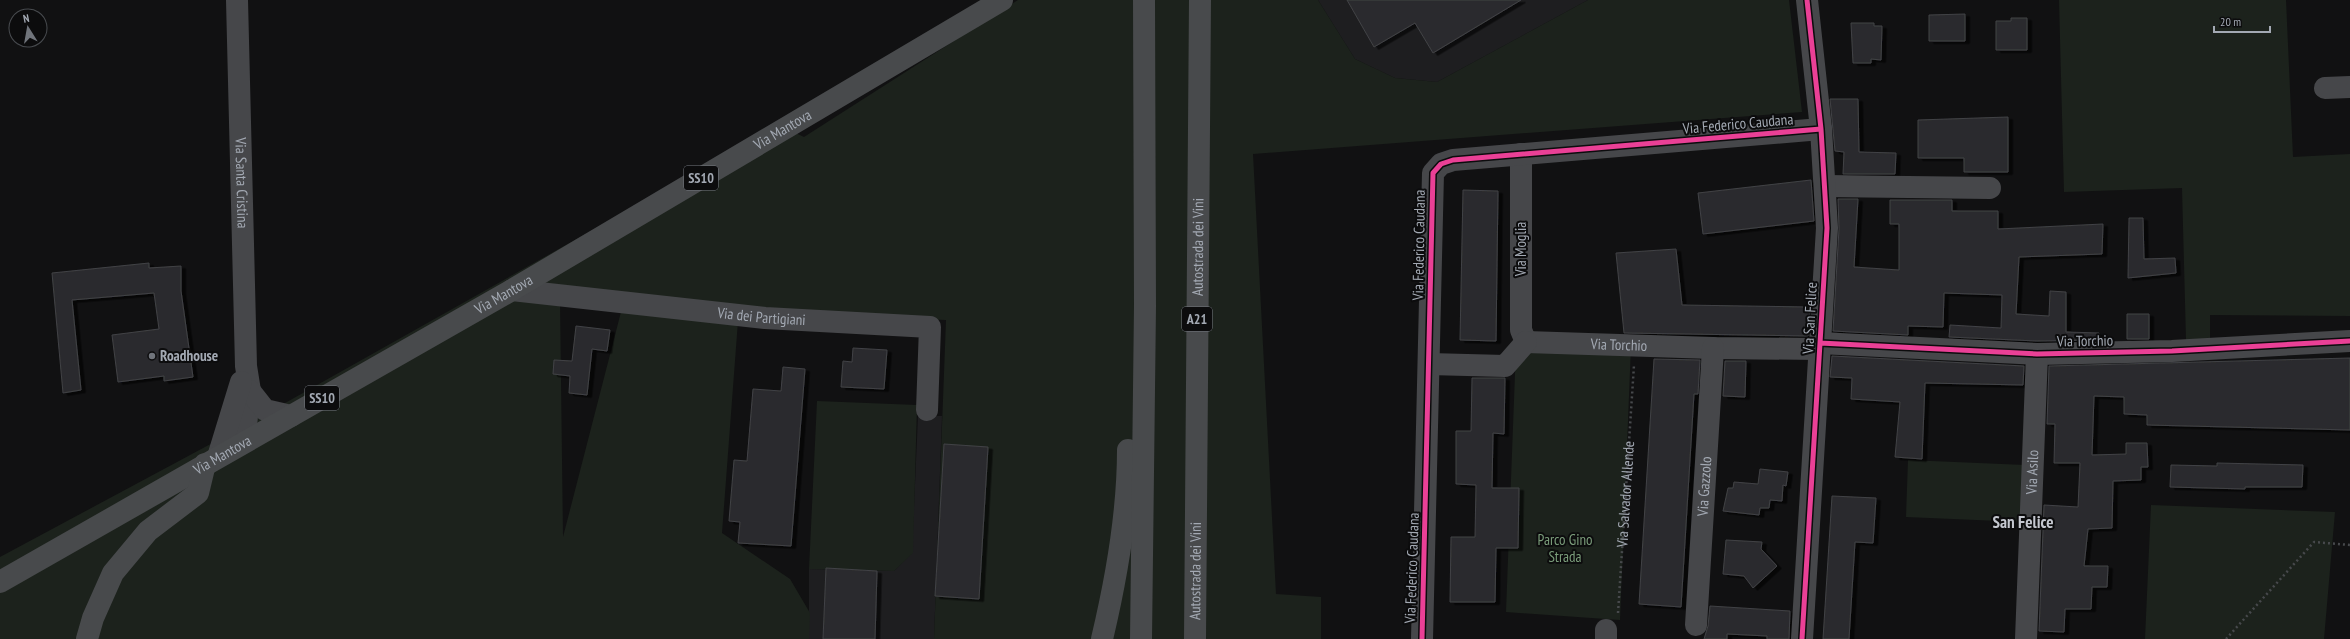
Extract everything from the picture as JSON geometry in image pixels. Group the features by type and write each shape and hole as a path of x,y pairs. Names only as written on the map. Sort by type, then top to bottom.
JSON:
{"main road":[{"name":"Via Mantova","path":"0,582 512,290 1002,0"},
{"path":"1141,639 1145,306 1144,0"},
{"name":"Autostrada dei Vini","path":"1195,639 1200,0"},
{"path":"1102,639 1120,560 1128,476 1128,407 1145,306"},
{"path":"87,639 92,618 113,573 148,531 198,493 211,461"}],"street":[{"name":"Via Santa Cristina","path":"237,0 246,366 250,390 244,442"},
{"name":"Via San Felice","path":"1802,639 1827,228 1821,129 1807,0"},
{"path":"2325,88 2350,87"},
{"name":"Via Federico Caudana","path":"1422,639 1433,173 1441,164 1453,160 1821,129"},
{"name":"Via Moglia","path":"1521,154 1521,330 1526,342"},
{"path":"1825,186 1990,188"},
{"name":"Via dei Partigiani","path":"512,290 764,318 930,327 927,410"},
{"name":"Via Torchio","path":"1526,342 1712,348 1820,346 2037,354 2172,351 2350,341"},
{"path":"1429,364 1505,366 1526,342"},
{"name":"Via Gazzolo","path":"1696,624 1712,348"},
{"name":"Via Asilo","path":"2026,639 2037,354"},
{"name":"Via Santa Cristina","path":"211,461 246,366"},
{"name":"Via Santa Cristina","path":"250,390 265,410 291,416"},
{"path":"1107,639 1109,612"}],"path":[{"path":"2226,639 2314,542 2350,545"}],"shaded area":[{"path":"1318,0 1588,0 1437,82 1395,78 1355,59"},
{"path":"918,416 942,416 934,639 809,639 809,569 894,571 912,553"}],"green space":[{"path":"1018,0 1318,0 1355,59 1395,78 1437,82 1588,0 1789,0 1802,112 1253,154 1276,594 1321,597 1321,639 934,639 946,320 827,315 738,321 722,533 790,579 810,613 809,639 0,639 0,557 246,425 779,125 804,137","holes":["560,301 622,308 563,537"]},
{"path":"2059,0 2286,0 2293,157 2350,154 2350,316 2210,315 2210,339 2186,340 2182,188 2064,192"},
{"name":"Parco Gino Strada","path":"1631,346 1620,620 1506,612 1516,347"},
{"path":"817,401 917,405 913,553 894,571 809,569"},
{"path":"1908,460 2025,465 2023,522 1906,517"},
{"path":"2151,505 2335,512 2324,639 2145,639"}],"building":[{"path":"1347,0 1521,0 1433,53 1415,23 1374,47"},
{"path":"1965,14 1965,41 1929,41 1929,15"},
{"path":"2011,18 2027,18 2027,50 1996,50 1996,21 2011,21"},
{"path":"1851,23 1874,23 1874,26 1882,26 1881,60 1871,59 1871,63 1853,63"},
{"path":"1830,99 1858,99 1859,152 1896,153 1895,174 1843,174 1844,152 1835,151"},
{"path":"2008,117 2008,172 1964,172 1964,158 1918,158 1918,120"},
{"path":"1811,180 1814,221 1703,234 1698,193"},
{"path":"1463,190 1498,191 1496,341 1460,340"},
{"path":"1838,199 1858,199 1854,267 1899,270 1899,224 1890,224 1890,200 1952,200 1952,211 1998,211 1998,229 2103,224 2102,254 2019,257 2016,314 2049,316 2050,291 2066,292 2066,332 2099,333 2099,340 2037,341 1949,337 1950,325 2001,328 2002,295 1944,293 1943,327 1908,326 1908,335 1833,331 1839,229"},
{"path":"2129,218 2143,218 2144,259 2175,258 2176,273 2128,278"},
{"path":"1676,249 1682,305 1810,307 1808,336 1624,333 1616,253"},
{"path":"149,263 149,268 181,266 181,291 193,377 164,381 164,376 118,382 112,335 159,329 154,293 72,300 81,390 63,393 52,273"},
{"path":"2127,314 2149,314 2149,339 2127,339"},
{"path":"576,326 610,330 607,351 592,349 587,395 569,393 570,376 553,374 554,360 572,361"},
{"path":"853,348 887,350 884,389 841,387 843,361 852,362"},
{"path":"1832,356 2024,366 2023,385 1925,383 1922,459 1895,457 1900,402 1851,399 1852,378 1830,377"},
{"path":"2350,358 2350,430 2147,425 2147,415 2124,414 2124,397 2094,396 2092,455 2126,454 2126,443 2147,443 2148,467 2141,467 2141,480 2113,481 2112,528 2088,529 2084,566 2108,566 2107,587 2092,587 2091,609 2065,609 2064,632 2039,631 2044,505 2078,507 2080,463 2054,463 2055,424 2047,424 2049,366"},
{"path":"1654,359 1700,360 1698,394 1694,394 1681,607 1639,604"},
{"path":"1725,361 1746,361 1745,397 1723,396"},
{"path":"783,367 805,369 791,546 738,543 740,522 729,521 734,460 747,461 753,389 781,391"},
{"path":"1472,378 1505,378 1504,434 1493,433 1492,488 1519,488 1518,548 1496,548 1495,602 1450,602 1451,537 1475,537 1476,485 1456,484 1456,431 1471,431"},
{"path":"944,444 988,447 979,599 935,596"},
{"path":"2217,463 2303,465 2302,487 2245,487 2245,489 2170,487 2171,465 2217,466"},
{"path":"1760,469 1788,472 1786,486 1783,485 1782,501 1770,500 1769,508 1760,508 1759,515 1723,511 1728,488 1733,488 1734,482 1758,484"},
{"path":"1832,496 1876,498 1873,543 1855,542 1849,639 1823,639"},
{"path":"1726,540 1762,542 1761,549 1777,566 1753,588 1744,576 1723,574"},
{"path":"826,568 877,571 875,639 823,639"},
{"path":"1710,606 1790,611 1789,639 1767,639 1767,636 1727,634 1727,639 1704,639 1708,626"}],"cycle path":[{"path":"1802,639 1827,228 1821,129 1807,0"},
{"path":"1422,639 1433,173 1441,164 1453,160 1821,129"},
{"path":"1820,343 2037,354 2172,351 2350,341"}],"place":[{"name":"Roadhouse","path":"152,356"}],"district":[{"name":"San Felice","path":"2023,522"}]}
